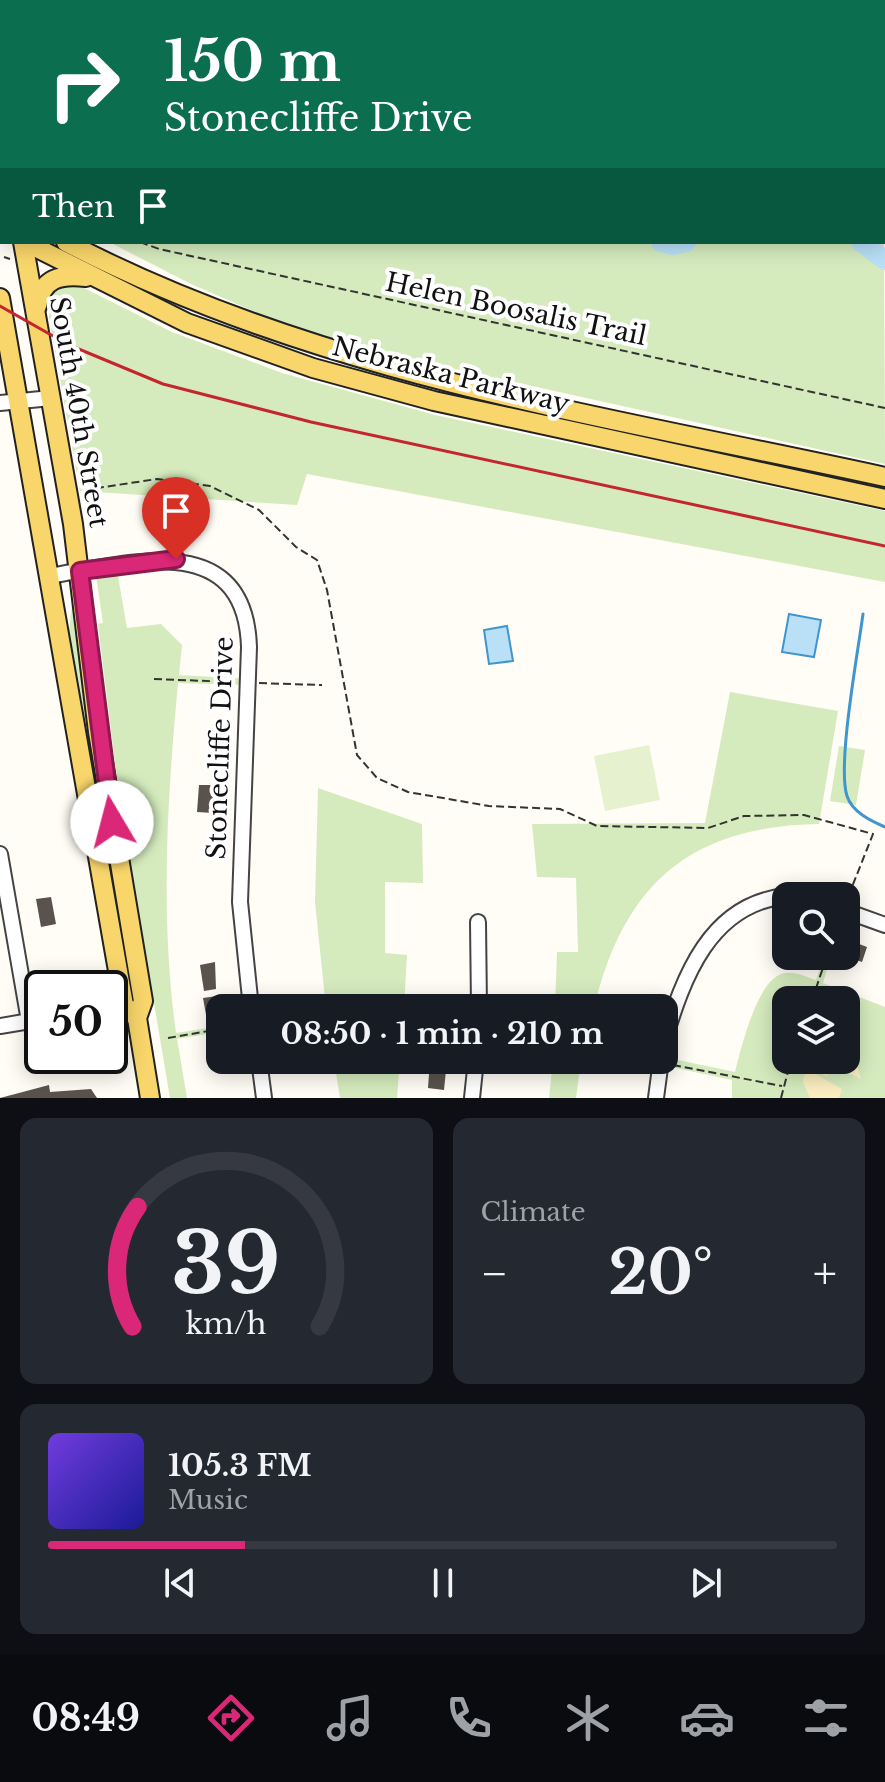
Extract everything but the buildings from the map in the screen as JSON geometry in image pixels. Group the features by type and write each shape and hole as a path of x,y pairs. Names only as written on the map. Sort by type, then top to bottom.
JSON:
{"main road":[{"name":"South 40th Street","path":"24,244 80,571 129,1008"},
{"name":"Nebraska Parkway","path":"28,244 187,323 313,368 434,401 885,499"},
{"name":"Nebraska Parkway","path":"70,244 200,306 377,364 885,477"},
{"path":"37,317 41,292 53,279 69,275 97,280"},
{"name":"South 40th Street","path":"0,298 129,1008 150,1098"}],"street":[{"path":"0,403 19,401 53,407"},
{"name":"Stonecliffe Drive","path":"49,576 176,559 214,574 241,606 249,647 240,902 250,994"},
{"path":"0,854 25,970"},
{"path":"678,1001 684,984 713,934 738,911 772,898"},
{"path":"860,916 885,925"},
{"path":"478,922 479,994"},
{"path":"0,1026 24,1022"},
{"path":"261,1074 264,1098"},
{"path":"472,1098 475,1074"},
{"path":"656,1098 659,1074"}],"path":[{"name":"Helen Boosalis Trail","path":"145,244 885,408"},
{"path":"4,257 10,259"},
{"path":"79,491 157,479 210,486 259,510 296,547 317,560 327,590 357,755 377,778 408,792 489,806 560,809 597,826 708,828 744,816 804,815 873,834 854,882"},
{"path":"168,1038 206,1031"},
{"path":"678,1065 782,1086"},
{"path":"781,1098 786,1074"}],"green space":[{"path":"113,244 884,244 885,464 414,360 285,325 191,284"},
{"path":"72,282 172,332 282,373 435,415 885,511 885,582 307,474 297,505 80,491 49,317 52,292"},
{"path":"116,565 127,628 161,624 182,645 179,675 248,679 248,685 178,683 167,858 171,989 176,1033 206,1028 206,1034 177,1039 187,1098 170,1098 119,795 98,624 103,623 95,569"},
{"path":"74,586 129,968 129,985 128,970 68,641"},
{"path":"730,692 838,711 819,824 774,827 734,836 699,850 670,870 645,895 624,927 607,964 598,994 556,994 557,952 578,952 576,878 537,877 532,824 705,823"},
{"path":"649,745 660,800 605,811 594,756"},
{"path":"839,746 865,750 856,805 830,801"},
{"path":"318,788 422,824 423,883 385,882 385,953 407,955 405,994 325,994 315,902"},
{"path":"820,970 827,970 823,983 831,986 772,986 772,1074 860,1074 860,997 885,1007 885,1098 732,1098 732,1080 678,1069 678,1060 735,1072 763,991 779,975 798,974 816,980"},
{"path":"336,1074 399,1074 397,1098 340,1098"},
{"path":"552,1074 579,1074 576,1098 549,1098"}],"sand":[{"path":"805,1074 815,1074 842,1089 839,1098 810,1098 803,1082"}],"water":[{"path":"789,614 821,620 814,657 782,652"},
{"path":"507,626 513,661 489,664 484,630"}],"waterway":[{"path":"669,244 677,244"},
{"path":"864,244 885,260"},
{"path":"863,614 846,735 845,781 847,796 853,807 885,827"}],"railway":[{"path":"0,306 69,345 163,384 311,422 885,546"}],"route":[{"path":"112,822 98,732 80,571 152,559 176,559"}]}
